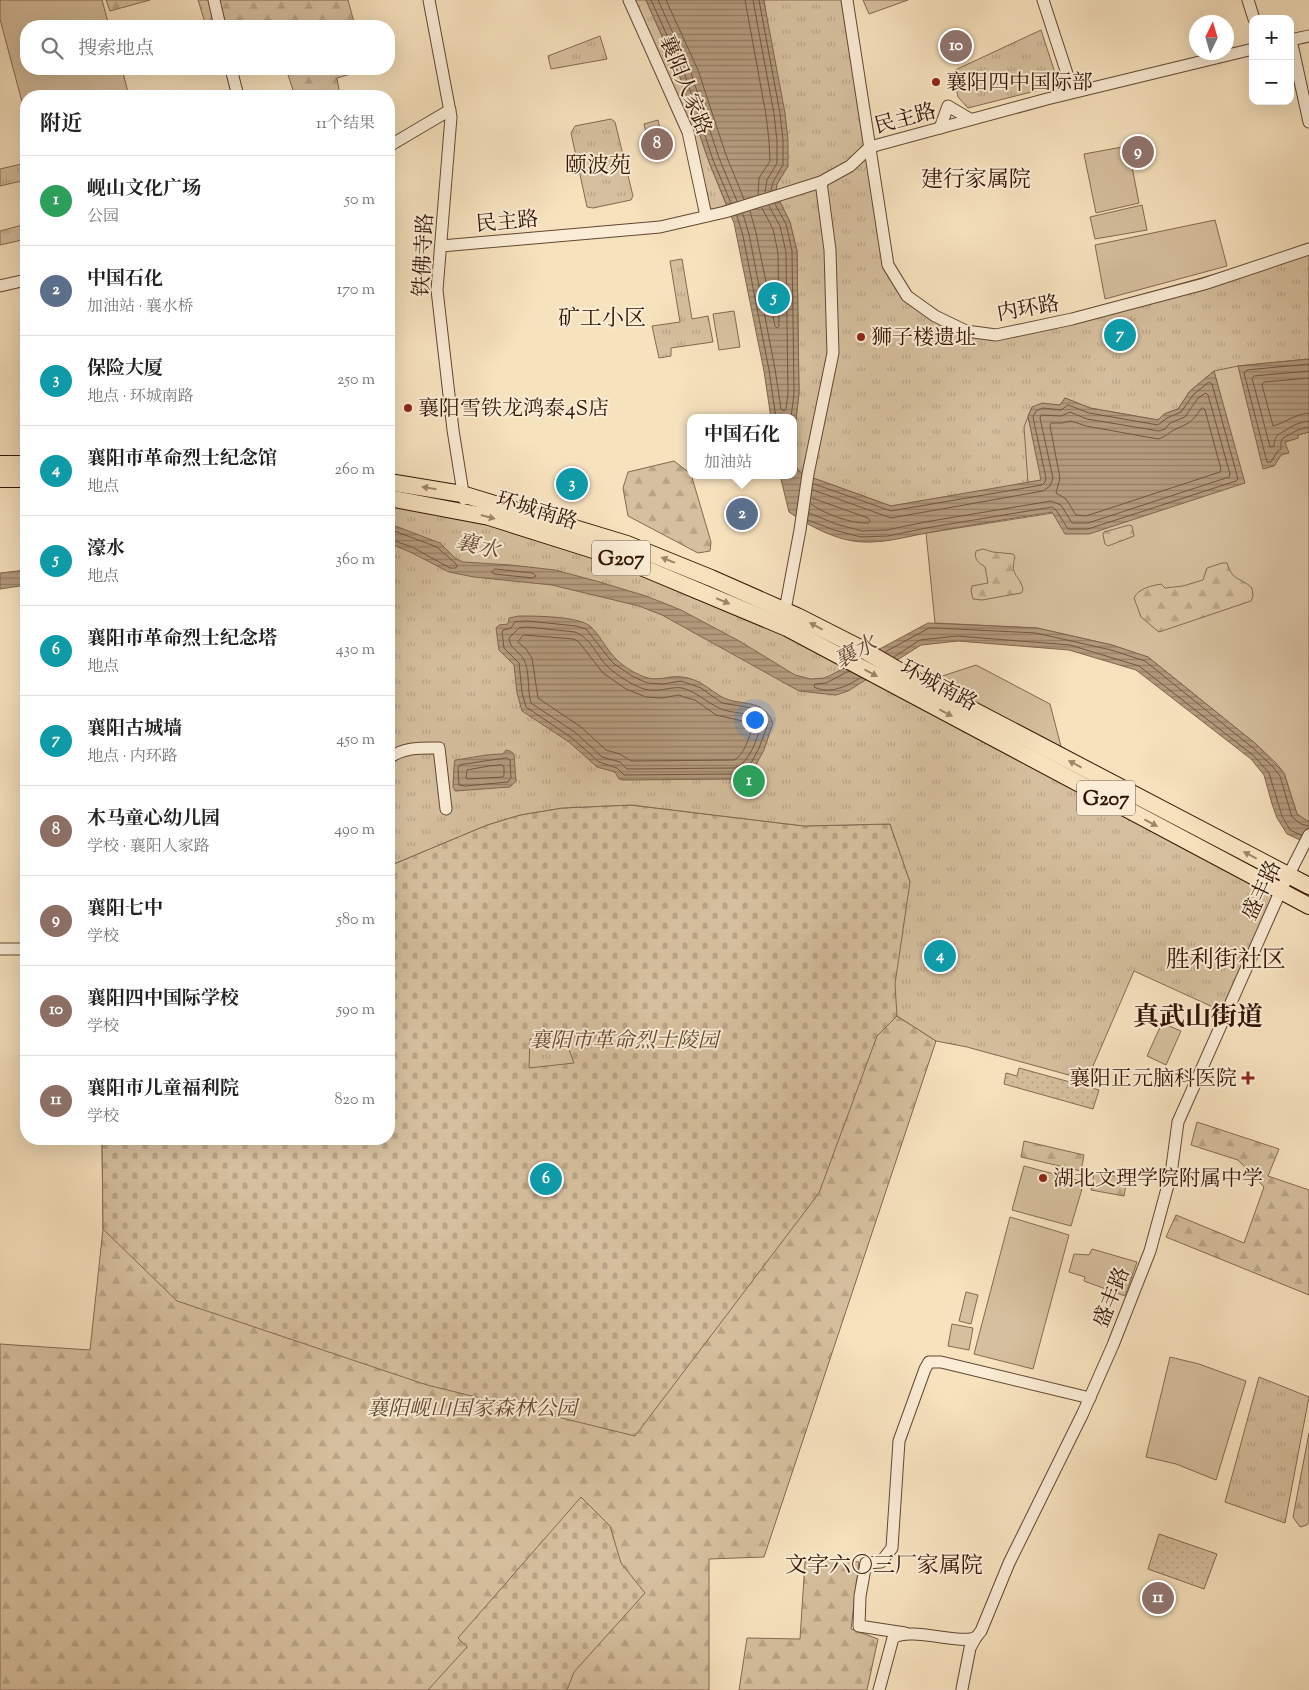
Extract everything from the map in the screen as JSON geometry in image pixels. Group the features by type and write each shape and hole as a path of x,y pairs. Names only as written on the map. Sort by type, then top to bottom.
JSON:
{"highway":[{"path":"0,464 20,464"},
{"path":"0,479 20,479"},
{"name":"环城南路","path":"395,483 462,494 627,544 785,610 860,648 907,684 1309,906"},
{"name":"环城南路","path":"395,499 489,517 622,558 787,628 840,656 907,684 1309,886"}],"street":[{"path":"214,0 219,20"},
{"name":"铁佛寺路","path":"429,0 451,117 437,290 453,430 462,494 467,512"},
{"name":"襄阳人家路","path":"629,0 688,132 706,216"},
{"name":"内环路","path":"847,0 888,265 907,296 935,316 966,331 996,335 1072,319 1212,281 1309,249"},
{"path":"1043,0 1073,92"},
{"path":"1248,0 1253,15"},
{"path":"1294,39 1309,36"},
{"name":"民主路","path":"441,246 660,227 725,212 821,182 850,166 870,147 1073,92 1249,50"},
{"path":"1294,54 1309,122"},
{"path":"233,75 236,90"},
{"path":"940,128 948,106 970,120"},
{"path":"395,142 450,110"},
{"path":"785,610 808,474 833,353 830,250 821,182"},
{"path":"0,286 20,281"},
{"path":"395,753 406,750 439,748 446,809"},
{"name":"盛丰路","path":"962,1689 970,1648 981,1631 1009,1563 1090,1398 1150,1251 1171,1174 1178,1122 1281,890 1309,834"},
{"path":"0,949 20,949"},
{"path":"976,1637 968,1640 859,1626 860,1596 866,1564 881,1562 892,1548 899,1441 924,1369 929,1362 941,1362 1090,1398"},
{"path":"879,1690 893,1638 897,1635 918,1635"}],"green space":[{"path":"0,0 102,0 107,20 20,20 20,75 124,75 127,90 20,90 20,94 0,19"},
{"path":"106,0 150,0 110,11"},
{"path":"198,0 348,0 353,20 204,20"},
{"path":"629,0 646,0 680,77 709,162 728,209 711,215 687,132"},
{"path":"764,0 847,0 888,265 907,296 935,316 996,335 1309,248 1309,359 1238,366 1214,371 1190,391 1178,409 1164,414 1158,420 1090,408 1065,398 1060,405 1032,407 1024,427 1028,483 891,506 802,474 797,468 797,414 799,393 797,251 790,222 776,191 777,184 788,166"},
{"path":"863,0 908,0 869,14"},
{"path":"1041,30 1059,85 968,108 958,97 953,71"},
{"path":"600,36 607,59 551,69 548,56"},
{"path":"288,75 347,75 337,78 339,90 293,90"},
{"path":"611,119 615,122 633,196 631,200 593,208 587,207 571,133 575,126"},
{"path":"658,120 662,138 648,141 644,124"},
{"path":"1128,146 1139,203 1096,213 1084,154"},
{"path":"20,164 20,181 0,186 0,169"},
{"path":"1142,205 1147,230 1095,239 1090,217"},
{"path":"1215,220 1227,266 1105,299 1095,245"},
{"path":"20,226 20,240 0,245 0,231"},
{"path":"682,259 692,319 708,316 713,342 671,348 671,356 659,358 652,326 680,322 670,261"},
{"path":"734,311 740,347 719,350 713,314"},
{"path":"848,317 1309,359 1238,366 1274,466 1281,455 1285,442 1309,432 1309,822 1297,814 1284,773 1276,763 1256,744 1148,657 1112,645 1037,628 935,623 926,533 1244,483 1214,372 1028,416 1042,480 891,506 802,474 797,468 798,346"},
{"path":"674,461 687,471 687,479 692,479 711,542 710,551 698,553 628,516 623,488 628,472"},
{"path":"395,483 462,494 711,578 1201,830 1195,841 1281,890 1226,1013 1134,971 1087,1080 967,1047 936,1041 897,1016 895,984 910,882 890,824 804,826 631,805 562,808 520,815 487,825 395,863"},
{"path":"1129,525 1132,526 1134,536 1108,546 1105,544 1104,532"},
{"path":"983,549 1013,554 1015,557 1013,568 1022,585 1023,590 1021,593 982,600 973,599 972,586 988,583 985,567 976,559 976,551"},
{"path":"1227,563 1234,576 1252,588 1253,596 1251,601 1159,632 1141,617 1134,598 1142,590 1161,584 1165,588 1183,586 1203,580 1207,568"},
{"path":"976,665 1050,704 1064,758 921,683"},
{"name":"襄阳岘山国家森林公园","path":"631,805 804,826 890,824 897,1016 936,1041 764,1557 709,1559 709,1690 0,1690 0,1344 90,1350 103,1229 102,1145 395,1145 395,864"},
{"name":"襄阳市革命烈士陵园","path":"631,805 804,826 890,824 910,882 931,895 897,1016 877,1036 819,1193 635,1436 427,1385 177,1301 103,1229 102,1145 395,1145 395,863 487,825 520,815 562,808"},
{"path":"1162,1023 1181,1031 1166,1065 1147,1056"},
{"path":"564,1036 574,1063 529,1068 530,1039"},
{"path":"1019,1068 1099,1090 1093,1109 1004,1084 1006,1073 1017,1076"},
{"path":"1197,1122 1279,1149 1268,1176 1309,1190 1309,1295 1166,1237 1176,1215 1244,1243 1264,1187 1238,1160 1191,1145"},
{"path":"1024,1141 1084,1155 1081,1171 1021,1157"},
{"path":"1024,1166 1084,1182 1071,1226 1012,1210"},
{"path":"1094,1173 1127,1178 1124,1196 1091,1190"},
{"path":"1010,1217 1069,1235 1033,1369 974,1354"},
{"path":"1092,1249 1137,1262 1125,1296 1084,1281 1085,1277 1069,1272 1074,1254 1089,1255"},
{"path":"966,1292 978,1295 971,1324 959,1321"},
{"path":"952,1324 973,1328 969,1350 948,1346"},
{"path":"1170,1357 1199,1364 1246,1381 1216,1480 1176,1464 1146,1457"},
{"path":"1259,1377 1309,1397 1285,1523 1225,1502"},
{"path":"1309,1433 1309,1522 1307,1525 1300,1527 1293,1517"},
{"path":"581,1497 610,1526 621,1563 645,1593 574,1672 567,1690 428,1690 467,1647 458,1638"},
{"path":"1159,1534 1217,1554 1204,1589 1148,1569"},
{"path":"811,1556 859,1562 851,1629 878,1639 867,1690 739,1690 747,1638 800,1639 805,1562"}],"water":[{"path":"646,0 764,0 785,113 788,140 788,166 777,184 776,191 790,222 797,251 799,393 797,414 770,414 764,371 734,223 709,162 680,77"},
{"path":"1309,359 1309,432 1285,442 1289,453 1281,455 1274,466 1263,469 1238,366"},
{"path":"1214,371 1245,483 1089,534 1065,534 1052,512 887,541 863,542 833,536 789,512 781,479 797,479 797,468 802,474 891,506 1041,480 1028,416 1032,407 1042,403 1060,405 1065,398 1090,408 1158,420 1164,414 1178,409 1190,391"},
{"name":"襄水","path":"395,526 440,543 455,558 463,562 555,570 646,596 681,610 741,642 795,675 811,679 824,678 831,675 928,623 1037,628 1112,645 1148,657 1256,744 1284,773 1297,814 1309,822 1309,844 1287,834 1277,818 1264,775 1251,759 1136,670 1069,650 958,641 921,645 848,691 836,695 799,691 662,615 639,606 552,585 474,577 449,572 395,546"},
{"path":"20,571 20,586 0,589 0,573"},
{"path":"519,616 556,617 584,623 594,630 616,659 639,675 652,679 688,678 699,682 729,700 751,704 763,709 773,723 764,750 753,770 738,779 623,780 619,779 615,772 597,767 569,742 522,711 517,693 514,665 499,650 496,628 499,625 508,624 509,618"},
{"path":"506,750 514,754 516,781 510,787 455,791 453,787 455,760 503,754"}],"place":[{"name":"襄阳四中国际学校","path":"956,46"},
{"name":"襄阳四中国际部","path":"936,82"},
{"name":"木马童心幼儿园","path":"657,144"},
{"name":"襄阳七中","path":"1138,152"},
{"name":"濠水","path":"774,298"},
{"name":"襄阳古城墙","path":"1120,335"},
{"name":"狮子楼遗址","path":"861,337"},
{"name":"襄阳雪铁龙鸿泰4S店","path":"408,408"},
{"name":"保险大厦","path":"572,484"},
{"name":"中国石化","path":"742,514"},
{"name":"岘山文化广场","path":"749,781"},
{"name":"襄阳市革命烈士纪念馆","path":"940,956"},
{"name":"襄阳正元脑科医院","path":"1248,1078"},
{"name":"湖北文理学院附属中学","path":"1043,1178"},
{"name":"襄阳市革命烈士纪念塔","path":"546,1179"},
{"name":"襄阳市儿童福利院","path":"1158,1598"}],"district":[{"name":"颐波苑","path":"598,164"},
{"name":"建行家属院","path":"976,178"},
{"name":"矿工小区","path":"602,317"},
{"name":"胜利街社区","path":"1226,959"},
{"name":"真武山街道","path":"1198,1016"},
{"name":"文字六〇三厂家属院","path":"884,1564"}]}
